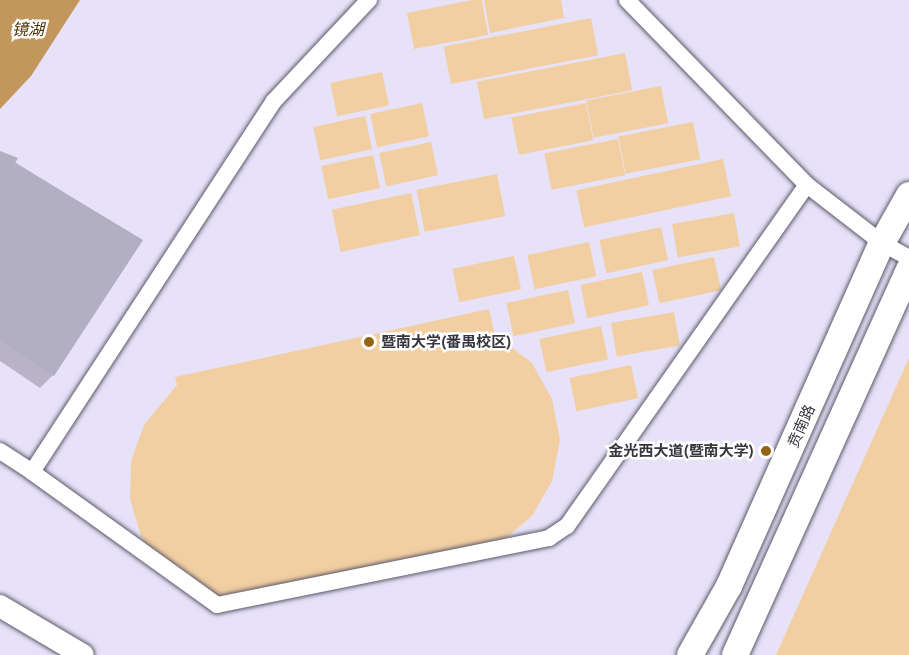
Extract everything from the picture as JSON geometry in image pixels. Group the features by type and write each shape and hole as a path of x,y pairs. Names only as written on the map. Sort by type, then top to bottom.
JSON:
{"main road":[{"name":"贲南路","path":"690,655 729,586 882,243 909,195"},
{"path":"735,655 904,295 909,269"},
{"path":"0,606 83,655"}],"street":[{"path":"33,472 274,100 369,0"},
{"path":"627,0 807,185 882,243 909,258"},
{"path":"0,451 33,472 218,605 549,538 567,526 807,185"}],"shaded area":[{"path":"482,0 488,35 414,49 407,13"},
{"path":"484,0 561,0 564,18 490,33"},
{"path":"591,18 598,55 451,84 444,47"},
{"path":"625,53 632,90 484,119 477,82"},
{"path":"382,72 389,105 337,116 330,83"},
{"path":"661,86 668,123 594,138 586,101"},
{"path":"422,103 429,136 377,147 370,114"},
{"path":"586,103 593,140 519,155 511,118"},
{"path":"365,116 372,149 320,160 313,127"},
{"path":"693,122 700,159 626,174 618,137"},
{"path":"618,139 625,175 551,190 544,153"},
{"path":"431,142 438,175 386,186 379,153"},
{"path":"373,155 380,188 328,199 321,166"},
{"path":"723,159 731,196 584,227 576,190"},
{"path":"497,174 505,216 425,232 417,190"},
{"path":"411,193 420,235 341,252 332,210"},
{"path":"734,213 740,246 678,257 672,224"},
{"path":"661,227 668,260 606,273 599,240"},
{"path":"589,242 596,276 535,289 527,255"},
{"path":"514,256 521,289 459,302 452,269"},
{"path":"714,257 721,290 659,303 652,270"},
{"path":"642,272 649,305 587,318 580,285"},
{"path":"568,290 575,323 513,336 506,303"},
{"path":"489,309 495,335 532,363 552,399 560,440 552,481 532,516 500,543 247,604 194,590 163,567 141,536 130,499 131,461 144,425 177,385 175,377"},
{"path":"674,312 680,345 617,357 611,323"},
{"path":"601,326 608,359 546,372 539,339"},
{"path":"909,358 909,655 776,655"},
{"path":"631,365 638,398 576,411 569,378"}],"water":[{"name":"镜湖","path":"0,0 80,0 31,76 0,109"}],"building":[{"path":"0,151 18,158 15,163 143,240 54,376 0,340"}],"place":[{"name":"暨南大学(番禺校区)","path":"369,342"},
{"name":"金光西大道(暨南大学)","path":"766,451"}]}
